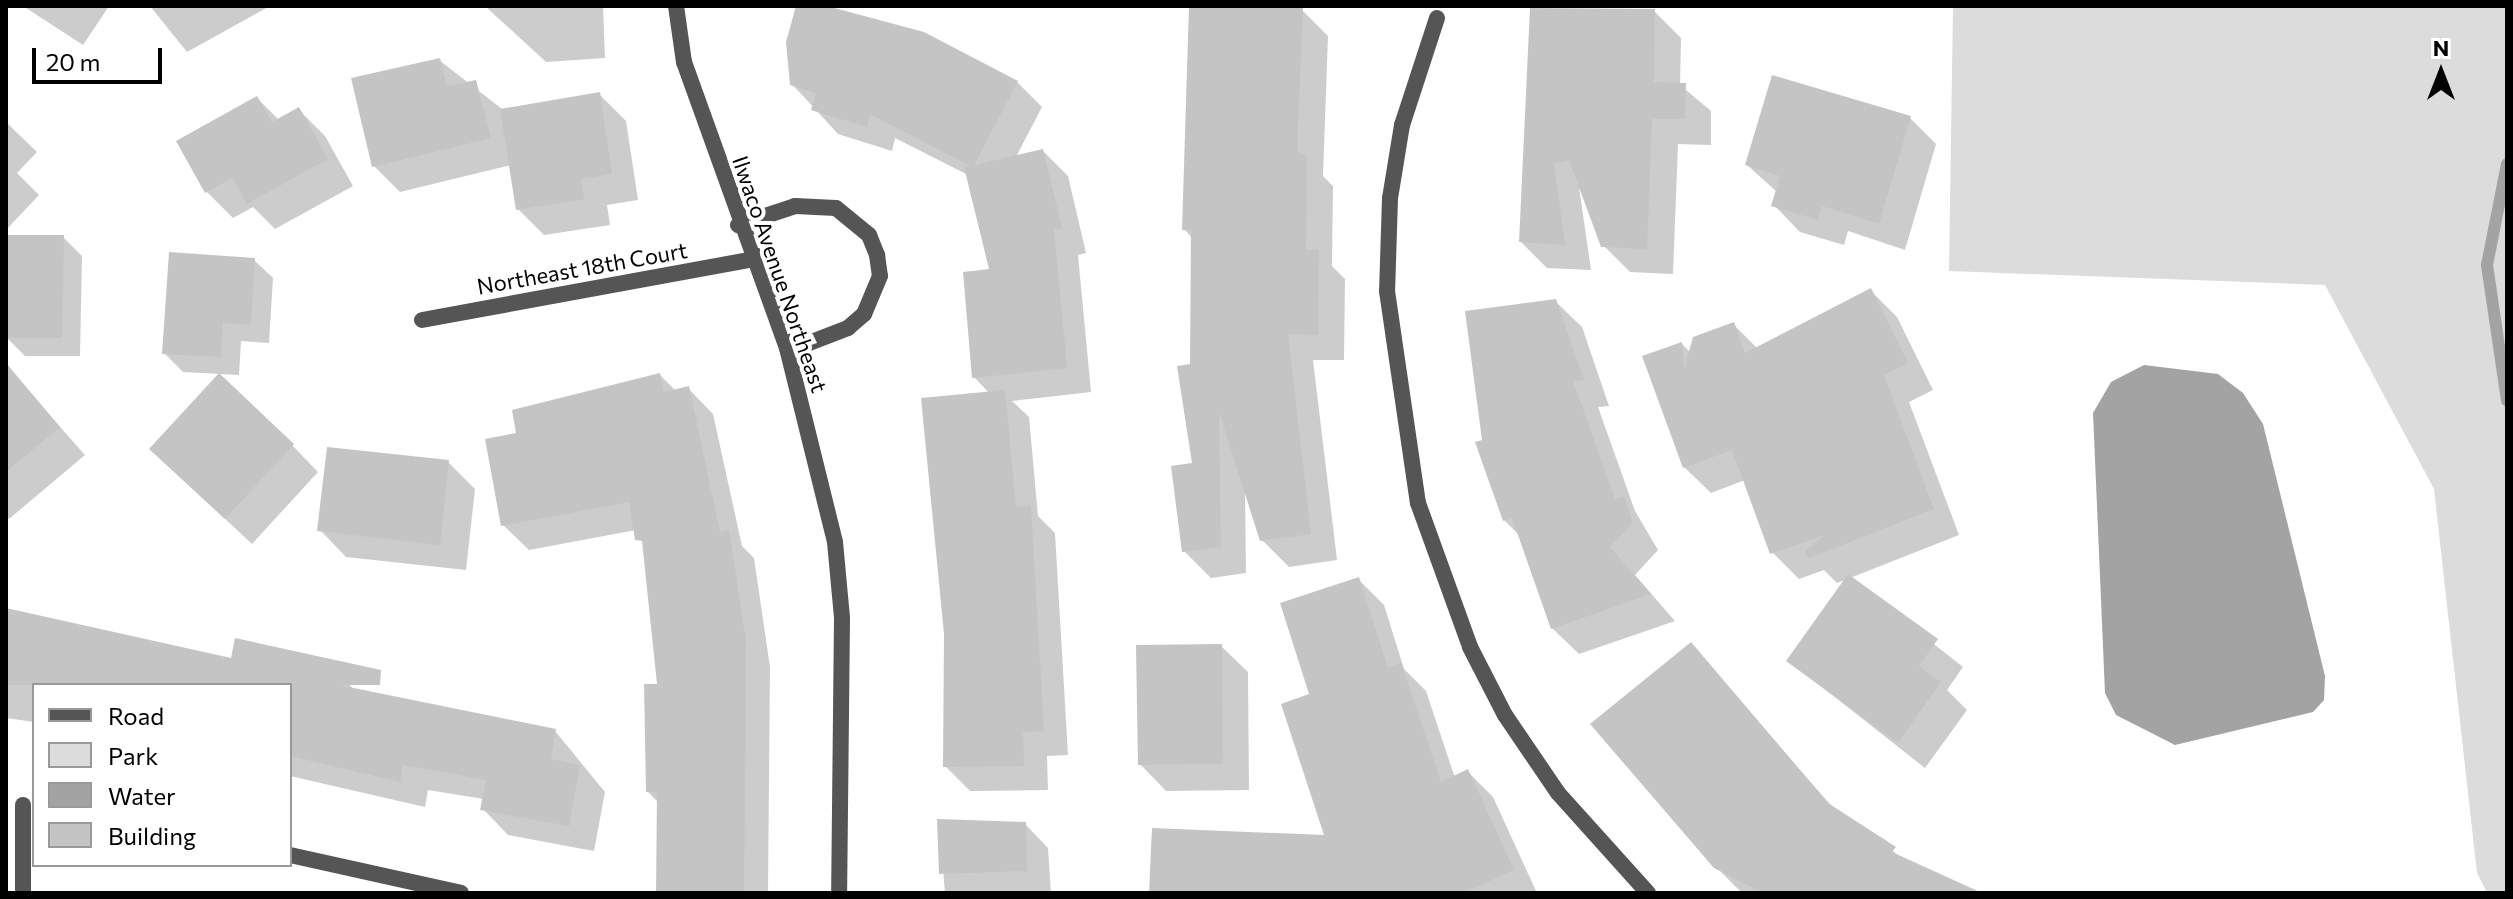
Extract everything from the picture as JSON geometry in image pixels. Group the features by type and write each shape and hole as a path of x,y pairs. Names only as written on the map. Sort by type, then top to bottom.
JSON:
{"street":[{"name":"Ilwaco Avenue Northeast","path":"676,6 684,62 750,260 788,351 835,542 842,618 839,893"},
{"path":"1437,18 1402,125 1390,198 1387,291 1418,503 1470,647 1505,715 1558,793 1648,893"},
{"path":"738,225 795,206 826,206 855,219 877,255 880,276 864,314 848,328 788,351"},
{"name":"Northeast 18th Court","path":"422,320 750,260"},
{"path":"21,805 23,893"},
{"path":"292,855 461,893"}],"green space":[{"path":"1953,6 2507,6 2507,893 2487,893 2477,873 2434,489 2325,285 1949,271"}],"water":[{"path":"2144,365 2218,374 2243,393 2263,424 2325,676 2324,700 2313,712 2175,745 2116,715 2105,693 2093,413 2111,382"}],"building":[{"path":"796,6 827,6 924,32 1018,81 974,165 1043,149 1062,228 1054,230 1067,368 972,378 963,272 989,269 964,167 970,166 870,114 867,127 811,110 816,93 790,85 786,42"},
{"path":"1189,6 1303,8 1297,150 1307,157 1306,250 1319,250 1318,335 1288,334 1311,534 1260,541 1219,412 1221,547 1182,552 1171,466 1192,463 1177,366 1190,364 1191,230 1182,230"},
{"path":"1530,8 1655,9 1654,82 1686,83 1685,119 1652,119 1647,249 1601,247 1569,160 1554,164 1565,245 1519,242"},
{"path":"440,58 447,86 476,80 491,138 372,167 351,78"},
{"path":"1772,75 1911,116 1879,224 1822,206 1818,220 1771,206 1780,176 1745,165"},
{"path":"600,92 612,174 581,179 584,199 516,210 500,109"},
{"path":"257,96 272,122 299,107 328,159 247,204 232,178 205,193 176,141"},
{"path":"6,235 64,235 62,338 6,338"},
{"path":"169,252 255,258 251,325 223,323 221,357 162,354"},
{"path":"1871,288 1908,363 1884,375 1934,509 1809,558 1805,551 1825,535 1770,554 1732,450 1683,468 1642,356 1682,342 1684,369 1693,337 1734,322 1745,353"},
{"path":"1556,299 1584,380 1573,381 1615,499 1624,496 1633,523 1610,547 1651,594 1551,629 1512,518 1503,521 1475,442 1482,440 1465,311"},
{"path":"6,363 60,427 6,472"},
{"path":"219,373 294,444 225,519 149,449"},
{"path":"660,373 664,392 689,386 720,532 729,530 746,641 744,893 656,893 657,792 646,792 644,684 657,684 642,541 635,540 629,502 501,526 485,439 516,433 512,410"},
{"path":"1005,390 1016,507 1031,506 1044,731 1023,732 1024,766 943,767 944,634 921,398"},
{"path":"327,447 449,460 440,545 317,531"},
{"path":"1848,574 1938,639 1919,666 1941,682 1898,743 1786,661"},
{"path":"1359,577 1388,668 1401,663 1441,782 1468,769 1514,870 1463,893 1149,893 1152,828 1324,835 1281,704 1309,694 1280,603"},
{"path":"6,608 231,658 235,638 381,670 380,685 339,685 556,729 551,759 580,765 569,826 480,810 486,780 403,765 400,782 292,756 292,683 6,685"},
{"path":"1691,642 1828,803 1896,847 1892,852 1982,893 1763,893 1714,868 1590,724"},
{"path":"1222,644 1223,764 1138,765 1136,645"},
{"path":"937,819 1026,822 1027,871 939,874"}],"waterway":[{"path":"2507,164 2487,265 2507,401"}]}
